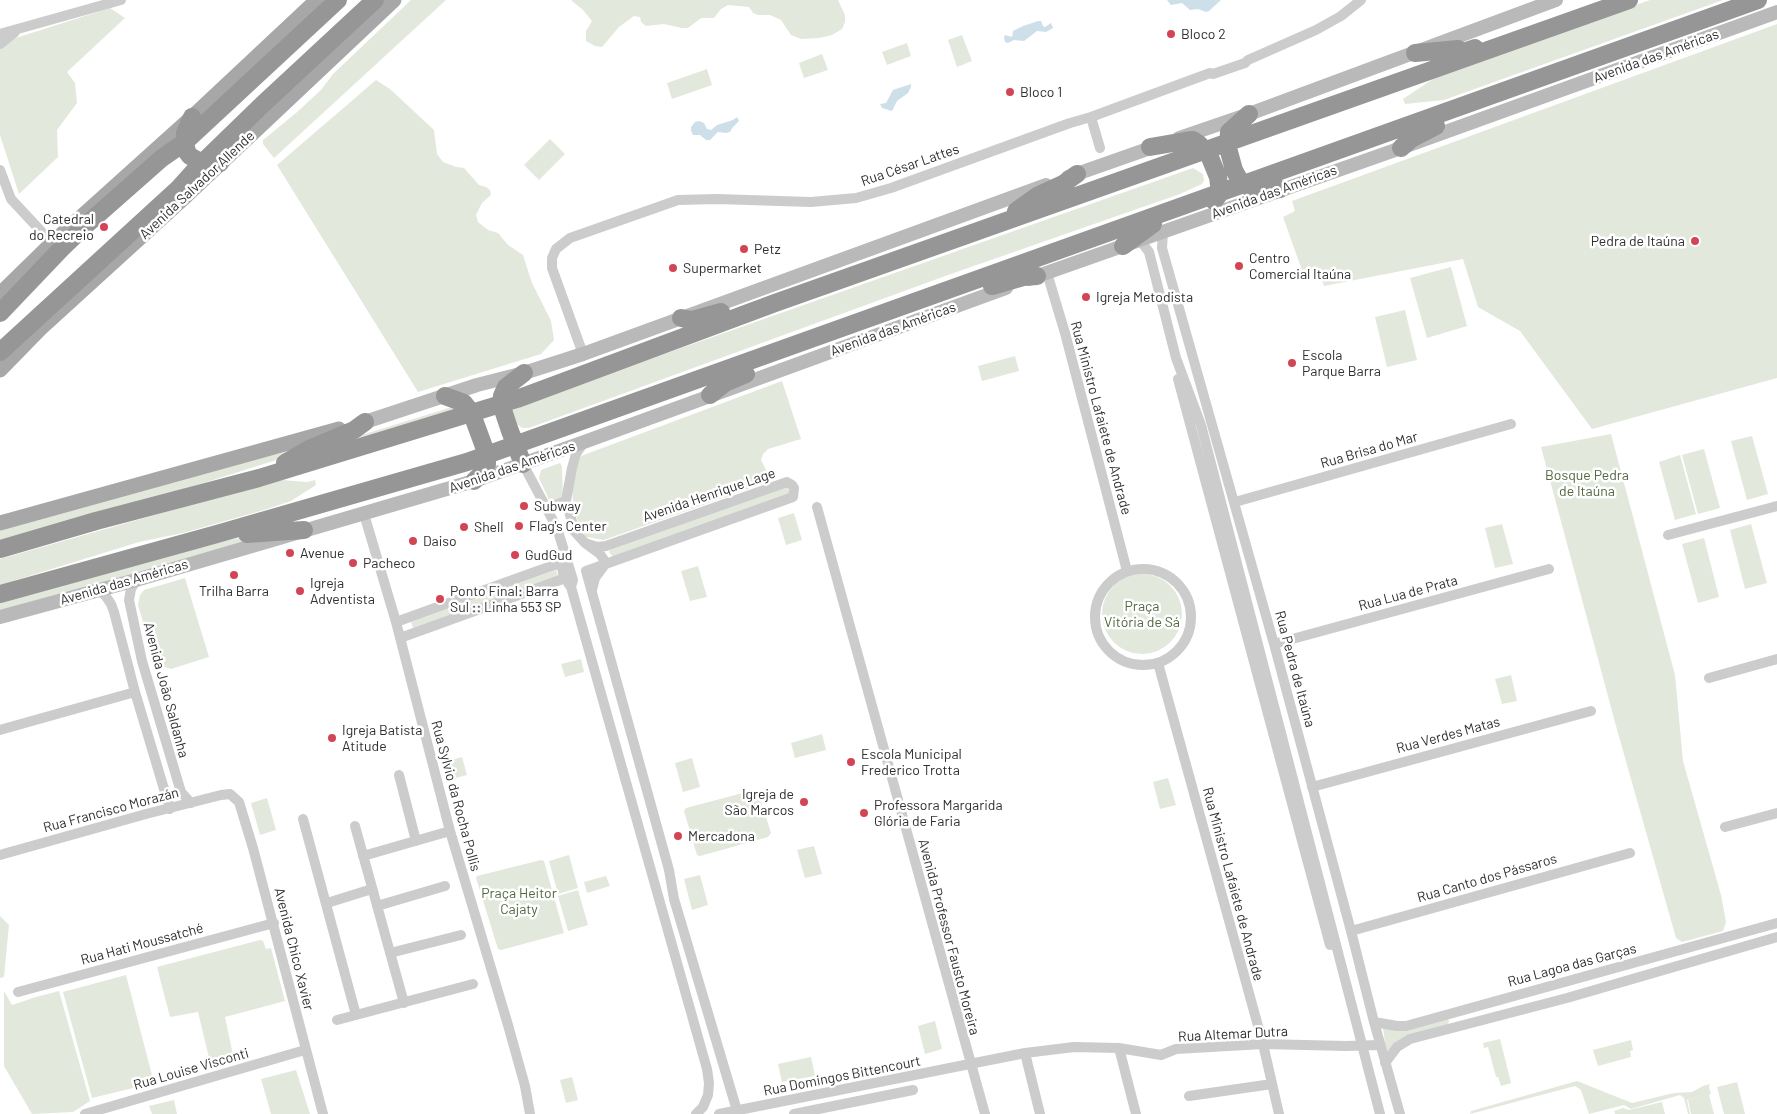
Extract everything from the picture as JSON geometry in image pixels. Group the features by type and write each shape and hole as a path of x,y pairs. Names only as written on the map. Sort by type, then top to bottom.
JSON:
{"highway":[{"path":"0,313 62,248 162,158 185,142 338,0"},
{"name":"Avenida Salvador Allende","path":"0,352 178,189 262,104 375,0"},
{"path":"0,549 96,521 259,478 501,404 775,302 1629,0"},
{"name":"Avenida das Américas","path":"0,594 216,534 487,455 1758,0"},
{"path":"262,104 274,99 343,40 358,33"},
{"path":"1415,53 1458,49 1463,52 1492,43 1512,42"},
{"path":"1401,148 1419,134 1500,98 1515,88"},
{"path":"1249,114 1229,132 1228,148 1234,170 1244,184 1257,190 1280,189"},
{"path":"192,116 185,134 187,152 202,163 220,164"},
{"path":"1124,246 1136,235 1157,221 1215,200 1220,193 1215,167 1199,144 1192,140 1150,147"},
{"path":"991,226 1037,196 1063,184 1077,174"},
{"path":"906,305 936,301 1023,277 1042,275"},
{"path":"681,318 692,320 713,313 775,302"},
{"path":"710,395 725,383 785,353 794,346"},
{"path":"523,464 501,404 506,387 524,373"},
{"path":"445,396 464,403 471,413 487,455 487,464 483,472 474,481"},
{"path":"259,478 309,449 354,430 365,422"},
{"path":"216,534 231,536 296,529 304,530"}],"main road":[{"path":"0,294 52,243 317,0"},
{"name":"Avenida Salvador Allende","path":"0,370 40,329 220,164 394,0"},
{"path":"0,523 365,422 477,385 524,373 583,354 1150,147 1249,114 1556,0"},
{"name":"Avenida das Américas","path":"0,617 136,580 474,481 1280,189 1401,148 1777,12"}],"street":[{"path":"0,34 121,0"},
{"name":"Rua César Lattes","path":"583,354 552,268 552,258 556,250 570,238 678,200 717,199 811,202 856,198 890,188 1070,122 1091,117 1210,73 1213,74 1245,63 1316,30 1341,16 1360,0"},
{"path":"0,44 24,27"},
{"path":"1091,117 1100,148"},
{"path":"0,170 11,199 52,243"},
{"name":"Rua Pedra de Itaúna","path":"1163,232 1162,248 1235,502 1400,1114"},
{"name":"Rua Pedra de Itaúna","path":"1140,240 1149,252 1176,358 1201,425 1359,1046 1380,1114"},
{"name":"Rua Ministro Lafaiete de Andrade","path":"1042,275 1065,333 1127,571"},
{"path":"1186,332 1170,335 1173,361 1359,1046 1375,1114"},
{"path":"1176,358 1192,352"},
{"name":"Rua Brisa do Mar","path":"1235,502 1510,424"},
{"path":"584,442 576,454 566,501 575,532 584,543 600,554 606,563 596,578 592,591 669,870 674,899 738,1112"},
{"path":"523,464 558,528 572,580 571,587"},
{"name":"Avenida Henrique Lage","path":"584,543 606,546 787,482 794,488 792,497 586,571 592,591"},
{"path":"548,508 566,501"},
{"path":"1668,535 1777,506"},
{"name":"Avenida Professor Fausto Moreira","path":"817,507 985,1114"},
{"name":"Rua Sylvio da Rocha Pollis","path":"364,514 396,622 450,831 525,1086 530,1114"},
{"path":"396,622 557,564 562,568 564,578 571,587 707,1069 708,1095 703,1107 696,1114"},
{"path":"1142,568 1158,570 1172,577 1190,601 1192,617 1190,632 1172,656 1158,663 1141,665 1125,661 1111,652 1100,640 1095,624 1096,607 1102,592 1113,579 1127,571 1142,568"},
{"name":"Rua Lua de Prata","path":"1274,644 1549,569"},
{"path":"400,638 564,578"},
{"name":"Avenida João Saldanha","path":"136,580 131,589 129,600 142,661 180,792 191,803"},
{"name":"Avenida João Saldanha","path":"97,590 105,595 111,604 170,809"},
{"path":"1709,678 1777,659"},
{"path":"128,665 142,661"},
{"name":"Rua Ministro Lafaiete de Andrade","path":"1158,663 1263,1044 1279,1114"},
{"path":"0,730 135,692"},
{"name":"Rua Verdes Matas","path":"1312,787 1591,710"},
{"path":"399,775 416,841"},
{"name":"Rua Francisco Morazán","path":"0,855 230,794"},
{"name":"Avenida Chico Xavier","path":"230,794 239,802 274,923 323,1114"},
{"path":"1725,827 1777,813"},
{"path":"303,819 356,1015"},
{"path":"355,826 404,1003"},
{"path":"363,856 450,831"},
{"name":"Rua Canto dos Pássaros","path":"1352,931 1630,853"},
{"path":"377,906 445,886"},
{"path":"326,903 372,890"},
{"name":"Rua Hati Moussatché","path":"18,992 274,923"},
{"name":"Rua Lagoa das Garças","path":"1374,1022 1406,1026 1777,923"},
{"path":"390,953 461,934"},
{"path":"1385,1063 1397,1046 1410,1039 1567,998 1777,937"},
{"path":"337,1020 473,984"},
{"name":"Rua Altemar Dutra","path":"970,1065 1025,1053 1074,1047 1118,1048 1161,1055 1176,1049 1263,1044 1380,1045"},
{"path":"1118,1048 1136,1114"},
{"name":"Rua Louise Visconti","path":"85,1114 306,1050"},
{"path":"1025,1053 1040,1114"},
{"name":"Rua Domingos Bittencourt","path":"719,1114 738,1112 970,1065"},
{"path":"1189,1096 1272,1084"},
{"path":"794,1114 913,1090"}],"green space":[{"path":"411,0 446,0 274,158 263,144 263,140 321,90 333,74"},
{"path":"571,0 838,0 845,15 845,22 842,29 832,35 801,39 791,35 781,20 770,15 753,13 749,7 728,5 721,9 714,18 701,18 688,28 664,24 646,26 641,22 640,17 634,16 619,27 602,47 595,46 586,41 586,31 592,21"},
{"path":"1650,0 1723,0 1444,100 1405,104 1403,99 1436,77"},
{"path":"110,8 125,18 67,72 75,83 77,103 57,130 58,157 19,194 0,135 0,43"},
{"path":"1777,24 1777,378 1592,429 1520,331 1478,307 1463,259 1324,286 1319,271 1303,273 1283,217 1295,211 1292,201"},
{"path":"962,35 972,61 957,67 948,40"},
{"path":"907,43 911,56 887,65 882,52"},
{"path":"822,54 828,70 804,78 799,63"},
{"path":"707,69 712,85 672,99 667,83"},
{"path":"376,80 390,89 434,130 437,154 443,162 464,168 479,185 490,190 491,195 482,203 476,215 478,222 488,230 498,233 508,245 523,255 532,283 551,321 554,340 541,354 418,392 277,165"},
{"path":"550,139 565,154 539,180 524,165"},
{"path":"1193,168 1203,174 1204,180 1202,184 1180,194 948,275 529,428 522,428 517,424 511,408"},
{"path":"1451,267 1467,326 1427,338 1410,278"},
{"path":"1405,310 1417,360 1387,367 1375,317"},
{"path":"1015,356 1019,371 982,381 978,366"},
{"path":"782,381 801,439 768,449 763,454 761,460 770,478 768,482 604,540 586,537 580,530 573,503 572,478 581,456"},
{"path":"452,407 459,408 302,459 352,438"},
{"name":"Bosque Pedra de Itaúna","path":"1611,434 1675,675 1683,761 1721,895 1726,922 1723,931 1682,942 1676,938 1616,726 1541,447"},
{"path":"1752,436 1768,494 1747,500 1731,441"},
{"path":"298,449 289,456 153,499 0,542 0,527 214,469"},
{"path":"1704,449 1720,508 1698,514 1682,455"},
{"path":"1680,455 1696,514 1675,520 1659,462"},
{"path":"560,463 562,466 563,500 551,504 539,478 541,470"},
{"path":"282,480 307,482 315,480 316,485 291,501 264,510 183,533 139,542 0,585 0,559"},
{"path":"786,487 789,494 613,557 609,552 610,550"},
{"path":"794,513 802,540 786,545 778,518"},
{"path":"1502,524 1513,564 1495,568 1485,528"},
{"path":"1751,524 1767,583 1745,589 1730,530"},
{"path":"254,536 243,542 169,564 0,610 0,599 234,539"},
{"path":"1704,538 1719,597 1698,603 1682,544"},
{"path":"698,566 707,597 690,601 681,571"},
{"path":"556,570 558,576 413,628 411,622"},
{"name":"Praça Vitória de Sá","path":"1134,574 1150,574 1171,585 1182,606 1182,622 1171,643 1150,654 1134,654 1120,648 1108,636 1102,622 1102,606 1108,592 1120,580"},
{"path":"185,578 209,657 171,669 159,665 154,659 138,605 140,595 144,590"},
{"path":"581,659 584,672 565,677 561,664"},
{"path":"1511,675 1517,701 1502,704 1495,679"},
{"path":"822,734 826,750 795,758 791,743"},
{"path":"462,757 467,775 452,779 447,761"},
{"path":"692,758 700,787 683,792 675,763"},
{"path":"1168,778 1176,805 1160,809 1153,782"},
{"path":"754,790 758,791 771,833 768,837 700,856 697,855 684,811 686,808"},
{"path":"267,798 276,830 260,835 251,803"},
{"path":"814,846 822,874 805,878 797,850"},
{"path":"569,855 578,888 558,894 549,861"},
{"name":"Praça Heitor Cajaty","path":"541,860 544,861 564,933 501,950 498,949 476,878 477,876"},
{"path":"700,875 708,905 692,910 684,879"},
{"path":"606,876 610,886 587,893 584,882"},
{"path":"578,890 588,925 568,931 558,896"},
{"path":"0,916 9,925 4,977 0,978"},
{"path":"260,940 263,941 266,949 271,948 285,1001 225,1017 234,1060 211,1066 198,1012 170,1017 157,967"},
{"path":"126,975 154,1083 92,1098 63,992"},
{"path":"4,991 12,1005 59,991 90,1101 73,1112 32,1114 4,1066"},
{"path":"1446,1019 1449,1020 1448,1025 1386,1051 1383,1028 1404,1031"},
{"path":"935,1021 942,1049 925,1054 918,1026"},
{"path":"1500,1039 1511,1083 1501,1086 1498,1077 1496,1077 1488,1047 1484,1048 1483,1043"},
{"path":"1631,1040 1633,1050 1630,1051 1631,1057 1598,1066 1593,1050"},
{"path":"811,1057 815,1076 782,1082 778,1064"},
{"path":"296,1070 310,1114 271,1114 261,1079"},
{"path":"572,1077 578,1100 566,1103 560,1080"},
{"path":"1577,1081 1632,1103 1674,1093 1692,1092 1710,1084 1711,1094 1709,1095 1714,1114 1691,1114 1688,1100 1700,1096 1687,1100 1690,1114 1688,1114 1684,1098 1680,1095 1631,1109 1624,1105 1589,1114 1581,1090 1575,1086 1470,1114 1471,1111"},
{"path":"1737,1082 1745,1114 1724,1114 1717,1087"},
{"path":"174,1100 177,1114 152,1114 149,1106"},
{"path":"1662,1102 1665,1114 1615,1114 1614,1111 1623,1108 1629,1110"}],"water":[{"path":"1167,0 1221,0 1206,12 1198,9 1190,10 1182,3 1171,5"},
{"path":"1041,21 1045,27 1051,23 1053,28 1046,32 1037,31 1024,41 1014,40 1008,43 1005,42 1005,35 1012,37 1013,31"},
{"path":"911,84 908,93 897,101 892,111 882,108 880,104 886,103 893,90"},
{"path":"737,117 739,121 730,132 718,132 710,140 706,140 700,135 693,135 691,131 691,127 695,122 704,123 707,129 711,130 717,125"}],"place":[{"name":"Bloco 2","path":"1171,34"},
{"name":"Bloco 1","path":"1010,92"},
{"name":"Catedral do Recreio","path":"104,227"},
{"name":"Pedra de Itaúna","path":"1695,241"},
{"name":"Petz","path":"744,249"},
{"name":"Centro Comercial Itaúna","path":"1239,266"},
{"name":"Supermarket","path":"673,268"},
{"name":"Igreja Metodista","path":"1086,297"},
{"name":"Escola Parque Barra","path":"1292,363"},
{"name":"Subway","path":"524,506"},
{"name":"Flag's Center","path":"519,526"},
{"name":"Shell","path":"464,527"},
{"name":"Daiso","path":"413,541"},
{"name":"Avenue","path":"290,553"},
{"name":"GudGud","path":"515,555"},
{"name":"Pacheco","path":"353,563"},
{"name":"Trilha Barra","path":"234,575"},
{"name":"Igreja Adventista","path":"300,591"},
{"name":"Ponto Final: Barra Sul :: Linha 553 SP","path":"440,599"},
{"name":"Igreja Batista Atitude","path":"332,738"},
{"name":"Escola Municipal Frederico Trotta","path":"851,762"},
{"name":"Igreja de São Marcos","path":"804,802"},
{"name":"Professora Margarida Glória de Faria","path":"864,813"},
{"name":"Mercadona","path":"678,836"}]}
